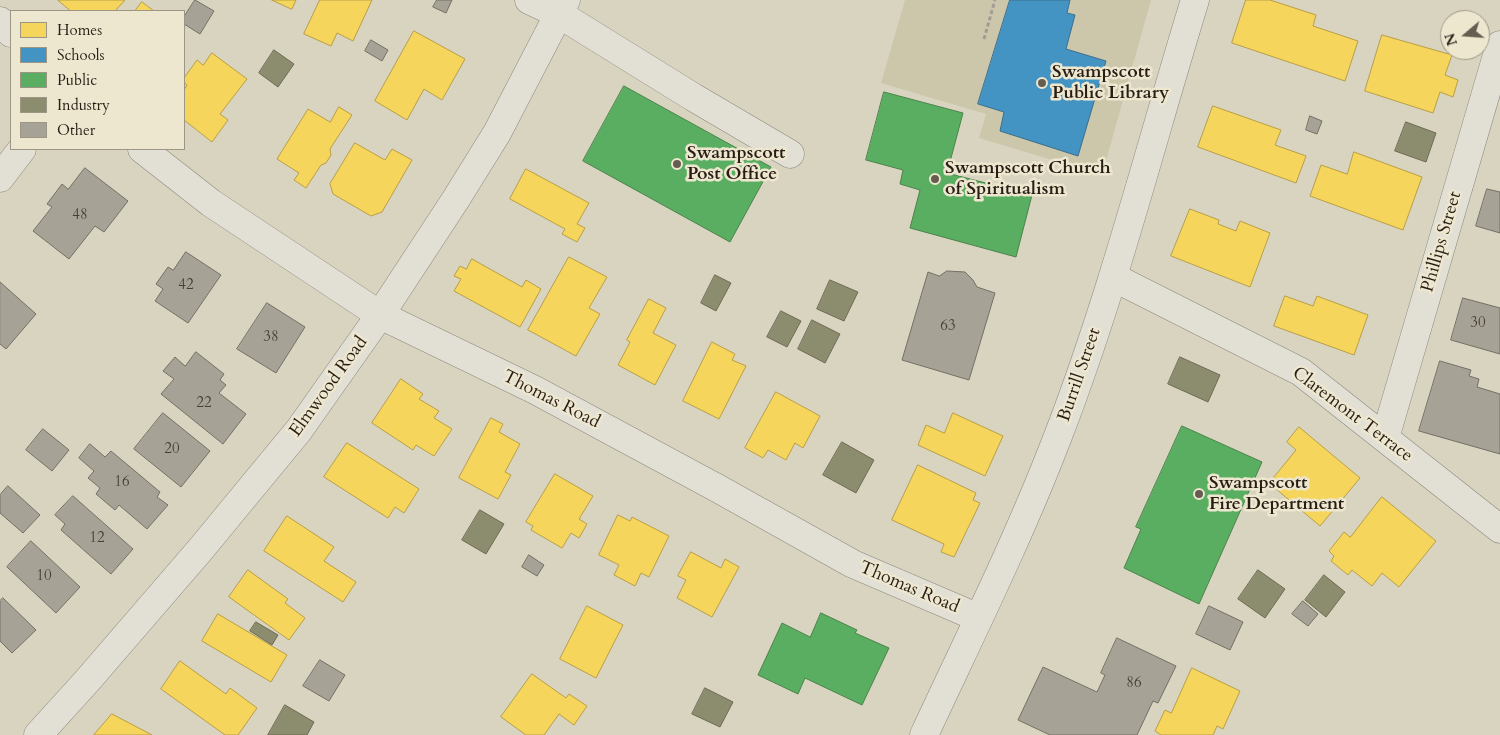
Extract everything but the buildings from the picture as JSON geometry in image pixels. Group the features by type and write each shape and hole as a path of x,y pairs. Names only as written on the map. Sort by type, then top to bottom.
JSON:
{"street":[{"path":"529,0 563,7 693,97 790,154"},
{"name":"Burrill Street","path":"924,735 1030,505 1058,436 1113,277 1195,0"},
{"name":"Elmwood Road","path":"38,735 200,550 299,430 380,315 456,199 497,133 563,7"},
{"path":"0,21 10,33"},
{"name":"Phillips Street","path":"1385,438 1500,45"},
{"path":"0,178 21,150"},
{"name":"Thomas Road","path":"143,150 211,203 380,315 535,390 853,564 979,618"},
{"name":"Claremont Terrace","path":"1113,277 1301,372 1500,529"}],"path":[{"path":"984,39 995,0"}],"shaded area":[{"path":"905,0 1151,0 1102,175 979,138 986,114 881,83"}],"place":[{"name":"Swampscott Public Library","path":"1042,83"},
{"name":"Swampscott Post Office","path":"677,164"},
{"name":"Swampscott Church of Spiritualism","path":"935,179"},
{"name":"Swampscott Fire Department","path":"1199,494"}]}
